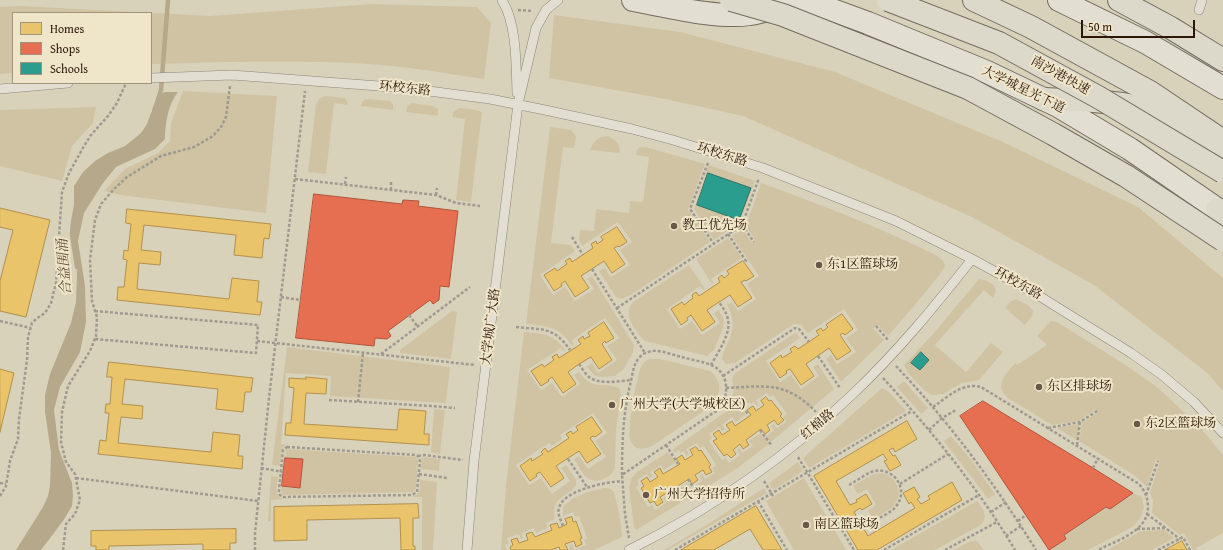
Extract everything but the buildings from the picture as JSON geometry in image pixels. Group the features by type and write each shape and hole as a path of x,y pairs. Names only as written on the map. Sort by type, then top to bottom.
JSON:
{"main road":[{"path":"633,0 706,13 732,15 750,14 797,0"},
{"path":"731,0 783,15 968,88 1126,176 1223,240"},
{"name":"大学城星光下道","path":"805,0 868,23 987,72 1058,106 1130,149 1221,213"},
{"name":"南沙港快速","path":"888,0 1000,43 1098,97 1223,172"},
{"path":"974,0 1031,28 1150,92 1223,141"},
{"path":"1059,0 1145,42 1223,88"},
{"path":"1119,0 1170,28 1223,60"},
{"path":"1043,99 1123,104 1145,108 1172,121 1223,152"}],"lane":[{"name":"大学城广大路","path":"502,0 506,7 512,31 518,104"},
{"name":"大学城广大路","path":"467,550 474,461 518,104 536,28 546,10 558,0"},
{"path":"1198,10 1202,0"},
{"name":"环校东路","path":"152,78 232,75 406,88 518,104 632,129 763,168 896,221 972,259 1047,300 1137,357 1184,393 1223,433"},
{"path":"0,89 57,84"},
{"name":"红棉路","path":"630,550 688,518 758,472 823,420 854,393 876,371 929,313 972,259"}],"path":[{"path":"512,9 537,12"},
{"path":"63,550 66,524 75,514 80,500 75,474 66,462 61,442 62,412 68,386 90,351 95,339 97,318 92,301 90,260 95,220 101,204 118,185 149,162 161,156 194,147 213,136 221,127 226,117 232,75"},
{"path":"255,550 261,468 307,81"},
{"path":"0,496 6,484 10,461 18,438 27,360 28,337 32,323 36,318 45,313 51,303 56,283 62,192 69,173 84,146 117,103 126,84"},
{"path":"712,152 690,209 714,244"},
{"path":"617,308 742,225 763,168"},
{"path":"345,184 346,177"},
{"path":"295,178 436,195 456,203 480,206"},
{"path":"391,182 391,190"},
{"path":"436,195 437,188"},
{"path":"742,225 754,242"},
{"path":"728,234 746,261 744,262"},
{"path":"572,238 583,255"},
{"path":"592,269 645,353"},
{"path":"381,355 470,287"},
{"path":"281,297 301,300"},
{"path":"711,365 724,339 728,327 726,314 719,302"},
{"path":"95,311 258,325 256,353 95,339"},
{"path":"409,315 418,327"},
{"path":"0,321 31,328"},
{"path":"876,326 888,340"},
{"path":"516,328 550,331 560,337 570,350"},
{"path":"723,376 795,328 800,330 808,342"},
{"path":"257,340 486,367"},
{"path":"622,475 722,405 726,388 723,376 717,368 711,365 657,351 645,353 636,363 631,380 622,437 622,475 622,481 630,550"},
{"path":"358,402 363,353"},
{"path":"818,356 840,388"},
{"path":"888,358 942,418 976,460 1006,502 1035,550"},
{"path":"580,364 588,376 596,380 605,382 631,380"},
{"path":"876,371 948,454 991,512 1015,550"},
{"path":"726,388 767,386 784,390 802,400 823,420"},
{"path":"933,408 963,387 977,386 986,389 1139,484 1146,495 1148,505 1147,514 1142,524 1136,529 1098,550"},
{"path":"329,400 455,408"},
{"path":"722,405 744,408 749,416"},
{"path":"928,430 942,418 956,410"},
{"path":"675,550 758,501 772,495 808,472 912,411"},
{"path":"1048,428 1080,422 1097,411"},
{"path":"1077,446 1080,422"},
{"path":"760,430 772,446"},
{"path":"666,445 678,464"},
{"path":"418,456 420,461 418,490 414,494 284,497 281,496 279,492 283,450 287,447 416,454 418,456 424,455 474,461"},
{"path":"900,484 948,454"},
{"path":"798,457 854,550"},
{"path":"1093,468 1098,458"},
{"path":"568,459 587,487"},
{"path":"1146,495 1158,462"},
{"path":"261,468 282,472"},
{"path":"849,485 870,473 879,471 884,471 893,475 900,484 901,492 897,505 872,522"},
{"path":"758,472 772,495"},
{"path":"419,474 447,478"},
{"path":"76,478 258,501"},
{"path":"688,479 699,497"},
{"path":"563,526 558,514 560,504 575,493 587,487 606,482 622,481"},
{"path":"0,483 6,484"},
{"path":"884,550 979,495"},
{"path":"758,501 787,550"},
{"path":"991,512 1006,502"},
{"path":"1147,514 1180,539"},
{"path":"1018,521 1026,515"},
{"path":"945,550 997,522"},
{"path":"1006,536 1021,526"},
{"path":"1136,529 1166,528"},
{"path":"1158,550 1183,537 1190,550"}],"shaded area":[{"path":"372,4 477,7 491,23 484,79 408,68 353,63 266,62 152,64 152,13 210,16"},
{"path":"22,6 135,12 12,12 12,73 0,74 0,7"},
{"path":"554,15 680,32 835,72 1003,142 1138,207 1223,278 1223,391 1206,372 1094,285 972,217 743,116 665,99 549,78"},
{"path":"183,91 277,96 266,213 120,195 104,191 125,169 158,153 170,141 171,123"},
{"path":"165,92 178,92 168,114 165,139 155,149 116,167 103,183 84,213 78,241 85,286 86,322 80,352 60,387 54,410 59,450 72,483 72,506 63,521 41,550 16,550 43,507 48,496 50,486 51,453 45,412 45,395 50,374 71,323 76,302 77,274 74,235 71,221 74,205 74,186 83,172 95,161 108,153 125,146 151,125 152,110 157,96"},
{"path":"325,96 345,98 348,105 334,103 326,174 308,172 316,105 319,99"},
{"path":"366,99 390,101 393,104 393,110 361,106 362,102"},
{"path":"412,103 433,106 438,109 438,116 406,112 407,107"},
{"path":"96,107 93,123 72,146 62,181 0,166 0,110"},
{"path":"459,108 482,112 471,202 456,200 465,119 452,117 454,111"},
{"path":"550,127 571,130 576,136 574,148 563,147 551,243 571,245 575,251 540,275 553,295 565,287 575,301 594,289 587,279 592,276 634,345 633,353 623,370 615,376 595,376 587,367 592,363 598,373 617,360 607,346 619,338 605,318 572,340 574,344 572,346 562,334 552,328 541,325 526,324"},
{"path":"607,136 617,142 620,153 590,150 596,140"},
{"path":"640,147 646,147 705,164 688,210 710,242 631,295 621,299 616,297 599,271 605,268 611,277 630,265 620,250 632,242 618,222 582,246 579,240 580,230 594,231 596,209 629,213 630,201 643,202 649,157 636,155 637,150"},
{"path":"709,165 755,181 740,222 714,240 694,209"},
{"path":"761,183 871,225 936,255 943,261 945,266 940,274 888,336 878,325 873,328 884,340 841,382 826,359 831,355 837,364 856,352 846,338 858,330 844,309 808,333 801,325 794,324 735,363 726,364 722,359 733,324 730,310 727,305 732,302 738,311 756,299 747,284 759,276 732,236 742,229 752,243 756,241 746,226"},
{"path":"728,238 742,258 711,279 714,283 712,284 696,259"},
{"path":"689,265 705,289 703,290 700,286 667,309 680,329 692,321 702,335 720,323 714,313 719,310 724,320 723,328 714,350 707,356 645,341 635,329 629,316 629,309 633,302"},
{"path":"979,279 987,281 995,287 996,291 993,298 984,290 935,345 966,372 991,343 1003,352 979,380 962,383 943,394 932,395 924,390 908,373 904,365 934,333"},
{"path":"1015,299 1028,305 1033,311 1032,316 1025,325 1005,308"},
{"path":"452,311 457,312 451,359 400,353 400,350"},
{"path":"1051,321 1057,322 1124,364 1157,387 1200,427 1223,455 1223,533 1196,548 1197,550 1193,550 1184,533 1180,535 1152,513 1153,500 1150,493 1159,464 1156,459 1147,487 1134,475 1079,441 1082,423 1097,413 1096,409 1078,421 1052,425 1004,394 1001,385 1002,380 1015,363 1017,365 1047,345 1037,336"},
{"path":"524,332 548,335 561,344 565,350 563,351 561,348 527,370 541,390 552,383 562,397 580,384 574,375 579,372 590,382 620,389 621,395 616,430 615,467 614,471 608,477 597,481 589,479 574,459 579,456 588,469 606,457 595,441 607,433 593,413 560,435 562,439 552,446 549,443 516,465 529,485 541,478 552,494 570,481 561,468 566,465 576,480 576,485 558,501 554,511 555,519 546,523 548,528 536,533 534,528 522,533 523,538 521,539 519,534 507,538 509,543 505,545 507,550 501,550 506,485"},
{"path":"795,333 800,338 766,361 780,382 791,375 801,389 819,376 813,367 818,364 834,389 771,442 765,437 774,430 771,426 773,424 777,428 786,422 783,417 787,414 773,395 770,397 767,393 756,400 759,405 757,406 754,402 751,404 749,402 744,406 732,404 731,401 734,389 732,379 735,373"},
{"path":"287,347 450,367 446,403 330,396 331,376 286,373 281,444 291,445 286,445 282,448 280,466 272,465"},
{"path":"650,359 660,359 710,371 717,379 719,384 719,394 717,399 710,407 652,446 642,449 636,448 631,443 629,434 639,372 644,363"},
{"path":"904,381 928,408 921,414 897,387"},
{"path":"882,388 888,391 906,411 809,468 803,458"},
{"path":"434,409 445,410 440,454 431,452"},
{"path":"730,409 744,411 746,414 736,422 732,417 722,425 725,430 722,431 719,427 709,434 712,438 709,441 722,460 726,458 729,463 740,455 737,450 739,448 742,453 753,446 749,441 761,433 769,444 739,467 698,493 693,487 702,481 699,476 702,474 705,479 715,473 712,468 716,465 704,446 700,448 697,443 686,449 689,454 686,456 684,451 681,453 679,450 674,453 673,449"},
{"path":"1079,424 1078,441 1057,428"},
{"path":"951,436 972,461 995,494 988,499 944,441"},
{"path":"286,449 416,457 418,460 416,489 413,492 284,495 281,491"},
{"path":"668,452 676,462 664,470 661,465 650,472 653,477 650,478 647,474 637,480 639,485 636,487 648,507 652,505 655,510 666,503 663,498 666,497 669,502 680,495 677,490 688,483 695,494 636,530 634,527 629,488 631,479 637,472"},
{"path":"422,457 440,459 439,471 421,469"},
{"path":"798,462 803,471 773,490 769,483"},
{"path":"882,473 887,475 895,482 899,491 899,496 892,507 873,519 868,511 876,505 867,489 858,494 853,486 873,474"},
{"path":"271,476 278,477 277,493 283,499 271,500 271,521 268,521"},
{"name":"南区篮球场","path":"804,478 846,550 794,550 766,501"},
{"path":"420,480 437,482 433,550 422,550 422,497 412,497 418,493 420,488"},
{"path":"603,488 611,489 614,493 617,505 622,537 594,550 574,550 586,545 584,540 587,538 579,516 575,517 573,512 563,516 563,507 582,494"},
{"path":"764,488 767,493 668,550 664,550 705,526"},
{"path":"1133,493 1142,497 1144,508 1141,517 1135,525 1088,550 1049,550 1066,539 1064,535 1106,507 1110,509"},
{"path":"977,501 983,510 985,517 979,526 935,550 891,550"},
{"path":"1164,530 1174,538 1152,550 1107,550 1141,531"},
{"path":"971,541 977,541 984,550 953,550"},
{"path":"572,544 574,550 570,550 569,545"}],"waterway":[{"name":"合益围涌","path":"158,100 161,90 168,0"},
{"name":"合益围涌","path":"143,134 149,125 153,114"},
{"name":"合益围涌","path":"73,223 72,234 77,267"}],"place":[{"name":"教工优先场","path":"674,226"},
{"name":"东1区篮球场","path":"819,265"},
{"name":"东区排球场","path":"1039,387"},
{"name":"广州大学(大学城校区)","path":"612,405"},
{"name":"东2区篮球场","path":"1137,424"},
{"name":"广州大学招待所","path":"646,495"},
{"name":"南区篮球场","path":"806,525"}]}
